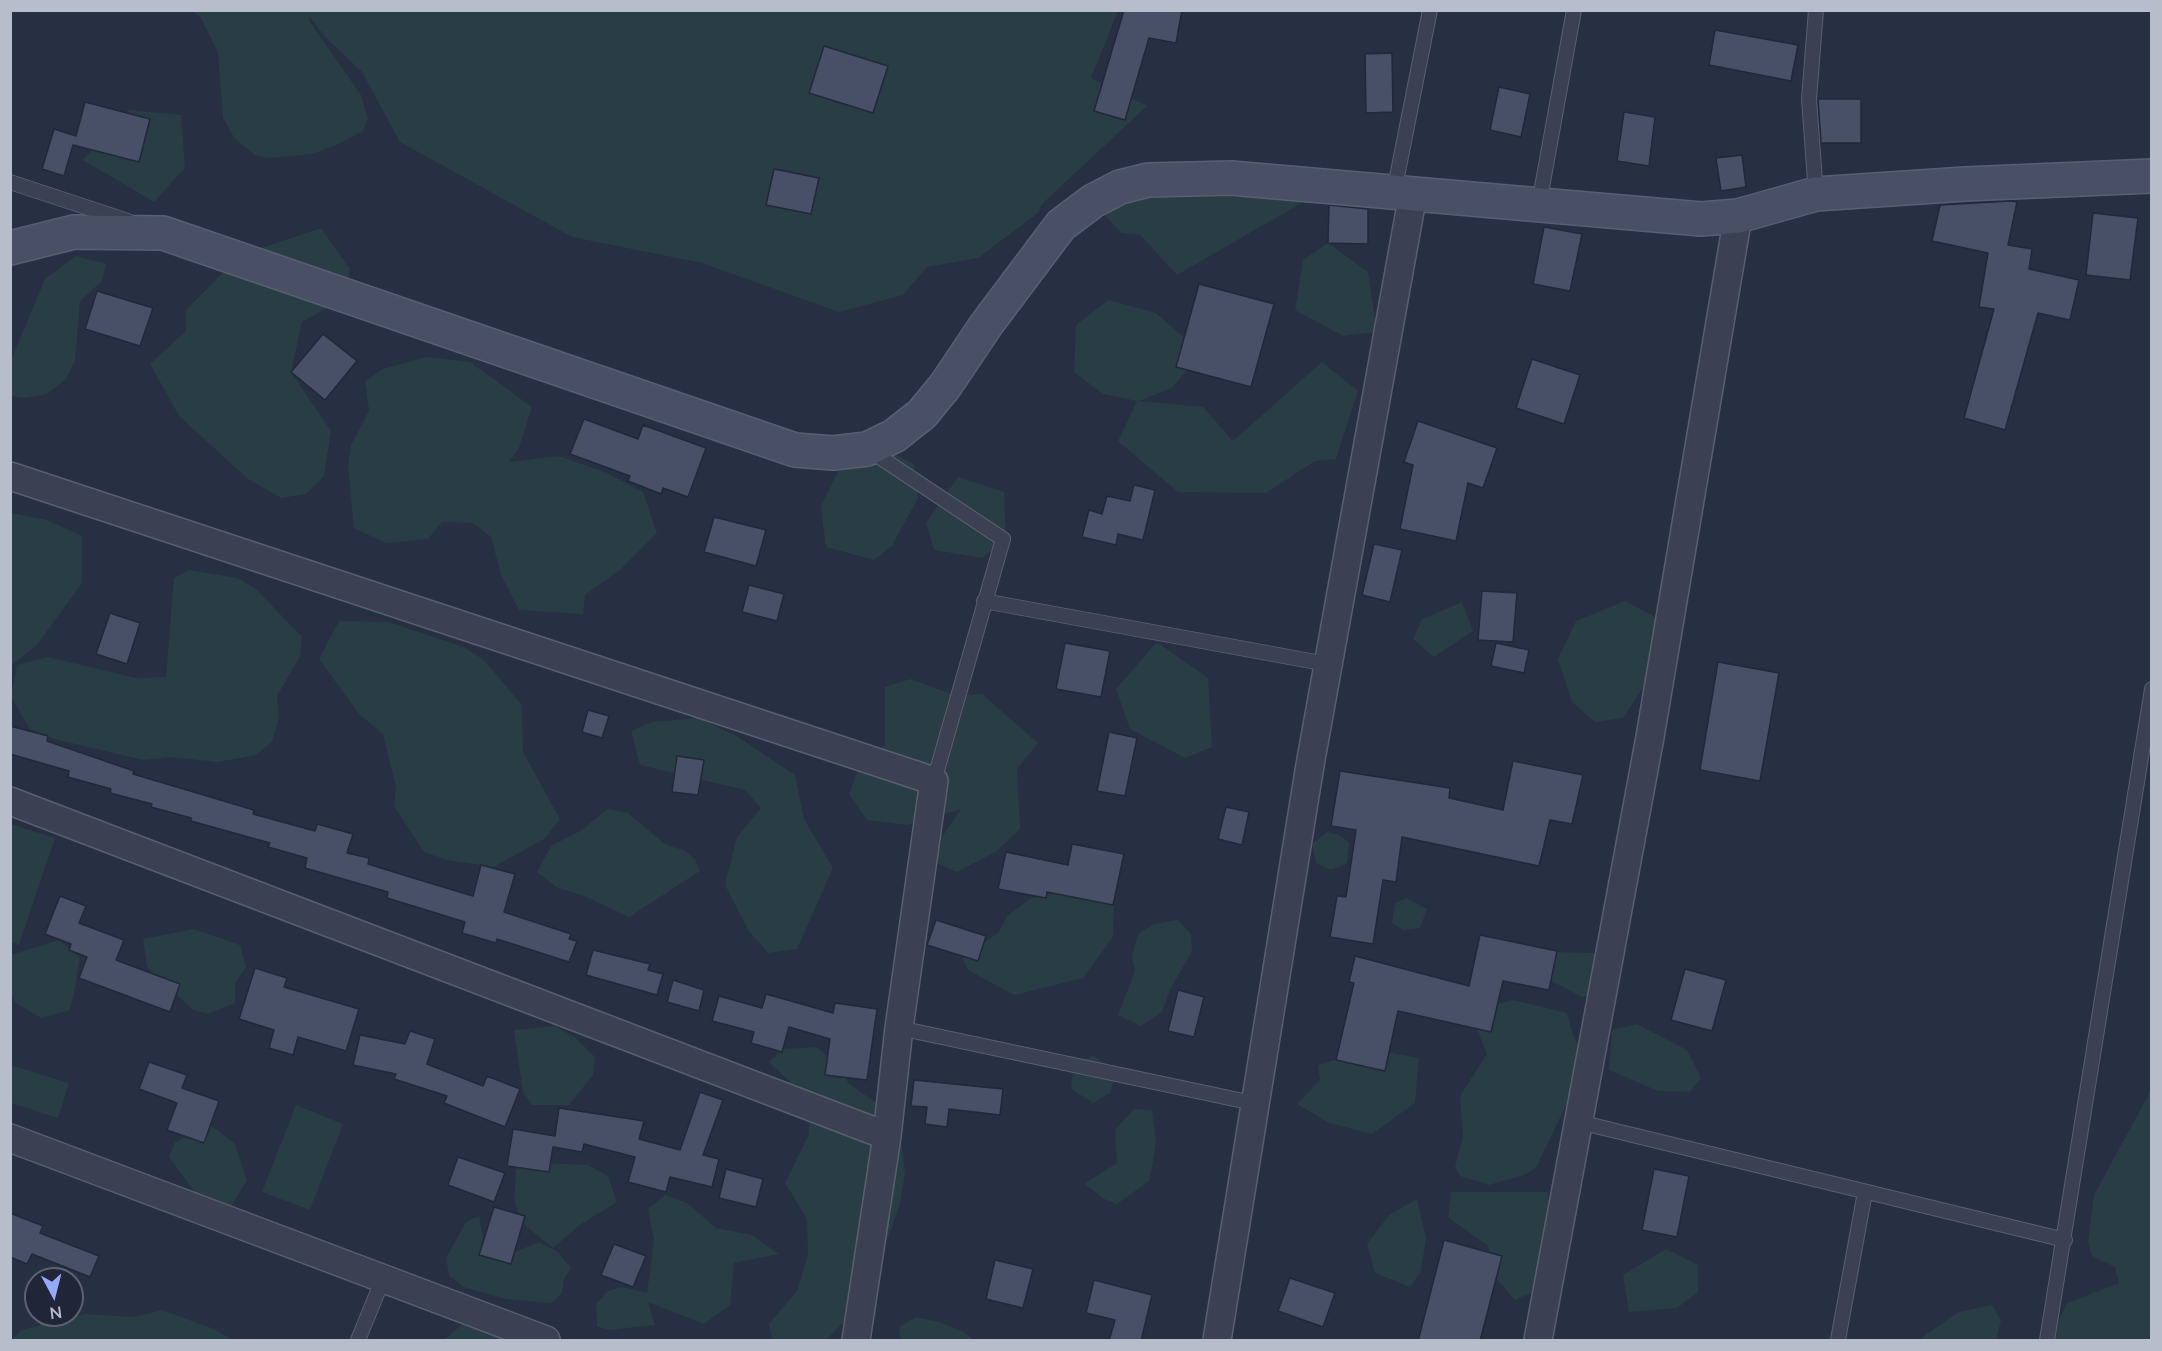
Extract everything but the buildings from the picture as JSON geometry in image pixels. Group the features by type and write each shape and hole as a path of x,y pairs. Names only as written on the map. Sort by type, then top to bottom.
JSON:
{"main road":[{"path":"10,248 75,232 163,234 795,450 833,453 867,449 894,436 922,414 945,386 986,325 1061,225 1093,201 1120,187 1148,180 1231,178 1701,219 1738,216 1816,194 1965,184 2151,176"}],"street":[{"path":"1217,1341 1253,1103 1403,193"},
{"path":"1538,1341 1650,737 1738,216"},
{"path":"10,477 934,781 899,1028 887,1136 856,1341"},
{"path":"10,801 887,1136"},
{"path":"10,1138 546,1341"}],"lane":[{"path":"1403,193 1430,10"},
{"path":"1539,204 1574,10"},
{"path":"1816,10 1809,99 1816,194"},
{"path":"10,182 163,234"},
{"path":"867,449 1003,539 934,781"},
{"path":"984,601 1327,664"},
{"path":"2047,1341 2065,1240 2151,689"},
{"path":"899,1028 1253,1103"},
{"path":"1579,1122 2065,1240"},
{"path":"1838,1341 1865,1192"},
{"path":"358,1341 383,1279"}],"shaded area":[{"path":"192,11 1118,11 1091,78 1147,106 1042,204 1038,213 978,258 927,267 903,295 839,312 702,263 572,237 400,142 362,72 327,39 309,16 310,22 361,95 368,119 363,131 339,144 312,154 268,158 255,155 235,139 223,118 218,53 201,18"},
{"path":"129,110 181,115 185,168 154,202 83,160"},
{"path":"1282,171 1305,201 1177,275 1140,235 1121,233 1091,199"},
{"path":"321,228 350,269 344,298 302,322 291,372 331,431 324,476 306,494 281,498 248,479 179,416 150,364 186,331 186,310 240,255"},
{"path":"1328,243 1368,272 1377,332 1343,336 1295,310 1303,260"},
{"path":"76,256 106,264 102,281 80,301 75,361 66,379 47,394 23,398 11,396 11,360 45,279"},
{"path":"1108,300 1156,313 1201,352 1172,388 1139,401 1203,407 1233,441 1322,362 1358,391 1336,459 1315,461 1266,493 1178,492 1118,441 1137,401 1103,394 1074,372 1076,325"},
{"path":"426,357 470,362 532,407 519,448 509,462 559,456 605,472 643,492 657,533 620,570 585,595 583,614 519,610 501,575 491,537 473,523 442,522 428,539 386,543 354,528 348,466 351,445 369,411 365,381 383,369"},
{"path":"889,451 914,464 918,498 892,546 874,560 826,547 821,506 838,471"},
{"path":"958,477 1004,492 1006,539 982,558 934,550 926,523"},
{"path":"11,513 47,520 82,536 82,583 37,645 11,666"},
{"path":"189,570 238,578 257,590 302,637 300,656 277,696 279,717 272,742 256,755 218,762 170,757 144,760 54,739 30,729 11,697 17,665 48,657 136,678 166,677 174,578"},
{"path":"1625,601 1665,622 1652,674 1623,718 1595,722 1572,702 1558,659 1576,621"},
{"path":"1462,602 1473,631 1434,657 1413,639 1422,619"},
{"path":"339,621 389,622 464,647 484,660 522,705 523,752 560,819 544,839 494,867 447,860 424,852 394,806 396,787 383,734 359,714 319,659"},
{"path":"1157,642 1208,678 1212,747 1185,758 1130,729 1116,689"},
{"path":"910,679 954,695 982,694 1038,743 1017,769 1020,829 997,851 957,872 927,859 961,809 907,825 867,820 849,794 858,770 885,745 885,687"},
{"path":"698,718 735,735 795,775 804,819 833,868 797,949 768,953 748,930 725,885 737,837 761,808 745,790 640,765 631,731 652,722"},
{"path":"607,809 628,813 665,844 685,851 695,859 700,871 629,917 584,896 556,887 537,872 551,846 582,830"},
{"path":"11,824 55,838 19,945 11,942"},
{"path":"1327,832 1339,835 1349,842 1347,863 1331,870 1316,863 1312,844"},
{"path":"1056,892 1114,899 1113,937 1083,978 1014,995 968,970 962,958 998,933 1008,915 1030,899"},
{"path":"1407,898 1427,909 1420,928 1403,930 1392,923 1395,903"},
{"path":"1178,920 1191,934 1192,951 1170,990 1162,1012 1141,1026 1118,1015 1135,971 1132,956 1138,934 1154,924"},
{"path":"194,929 240,945 246,967 235,983 235,1003 208,1014 193,1010 147,967 143,939"},
{"path":"59,940 80,957 70,1010 41,1018 16,1003 11,995 10,955"},
{"path":"1552,952 1597,953 1592,995 1582,997 1540,975"},
{"path":"1513,1000 1567,1013 1573,1035 1587,1061 1536,1168 1524,1175 1489,1185 1460,1176 1455,1167 1463,1136 1460,1096 1487,1054 1473,1019 1480,1009"},
{"path":"1637,1024 1687,1050 1701,1078 1690,1092 1658,1091 1609,1070 1612,1030"},
{"path":"555,1026 576,1038 595,1057 593,1075 569,1105 532,1105 523,1092 514,1030"},
{"path":"817,1047 845,1073 848,1083 884,1108 902,1147 905,1173 900,1204 881,1257 849,1317 826,1340 772,1340 769,1324 797,1291 808,1255 807,1219 785,1183 809,1134 808,1107 801,1093 769,1062 783,1049"},
{"path":"1382,1051 1419,1058 1415,1103 1372,1134 1329,1123 1297,1104 1320,1080 1318,1065 1355,1054"},
{"path":"1093,1056 1117,1071 1110,1093 1093,1103 1071,1089 1073,1066"},
{"path":"10,1065 69,1083 58,1118 11,1103"},
{"path":"2151,1090 2151,1340 2053,1340 2052,1333 2067,1303 2119,1283 2115,1267 2092,1256 2088,1242 2094,1195"},
{"path":"296,1105 343,1124 310,1210 262,1192"},
{"path":"1134,1109 1152,1110 1156,1142 1152,1168 1149,1181 1117,1204 1106,1200 1084,1184 1117,1163 1115,1130"},
{"path":"212,1126 235,1144 247,1180 231,1206 197,1195 169,1157 175,1142"},
{"path":"517,1162 588,1165 608,1176 617,1202 581,1224 553,1248 522,1223 514,1200"},
{"path":"1451,1192 1548,1192 1551,1249 1557,1281 1515,1300 1496,1278 1488,1246 1448,1217"},
{"path":"665,1195 687,1203 716,1228 752,1235 779,1254 734,1263 730,1305 704,1324 648,1302 655,1325 608,1330 597,1326 596,1304 608,1291 622,1287 647,1293 654,1240 648,1209"},
{"path":"1417,1199 1426,1238 1421,1271 1410,1287 1375,1273 1367,1244 1389,1215"},
{"path":"479,1216 486,1253 510,1254 539,1242 558,1252 571,1268 564,1279 562,1293 551,1303 506,1299 466,1288 449,1276 446,1258 466,1222"},
{"path":"1666,1249 1698,1265 1698,1292 1677,1308 1629,1312 1623,1275"},
{"path":"1992,1305 2001,1320 1996,1340 1921,1340 1959,1312"},
{"path":"162,1310 214,1329 233,1340 11,1340 21,1330 33,1327 84,1327 85,1314 133,1317"},
{"path":"916,1317 939,1322 962,1331 974,1340 904,1340 899,1336 900,1326"},
{"path":"468,1319 497,1328 502,1340 444,1340"}]}
